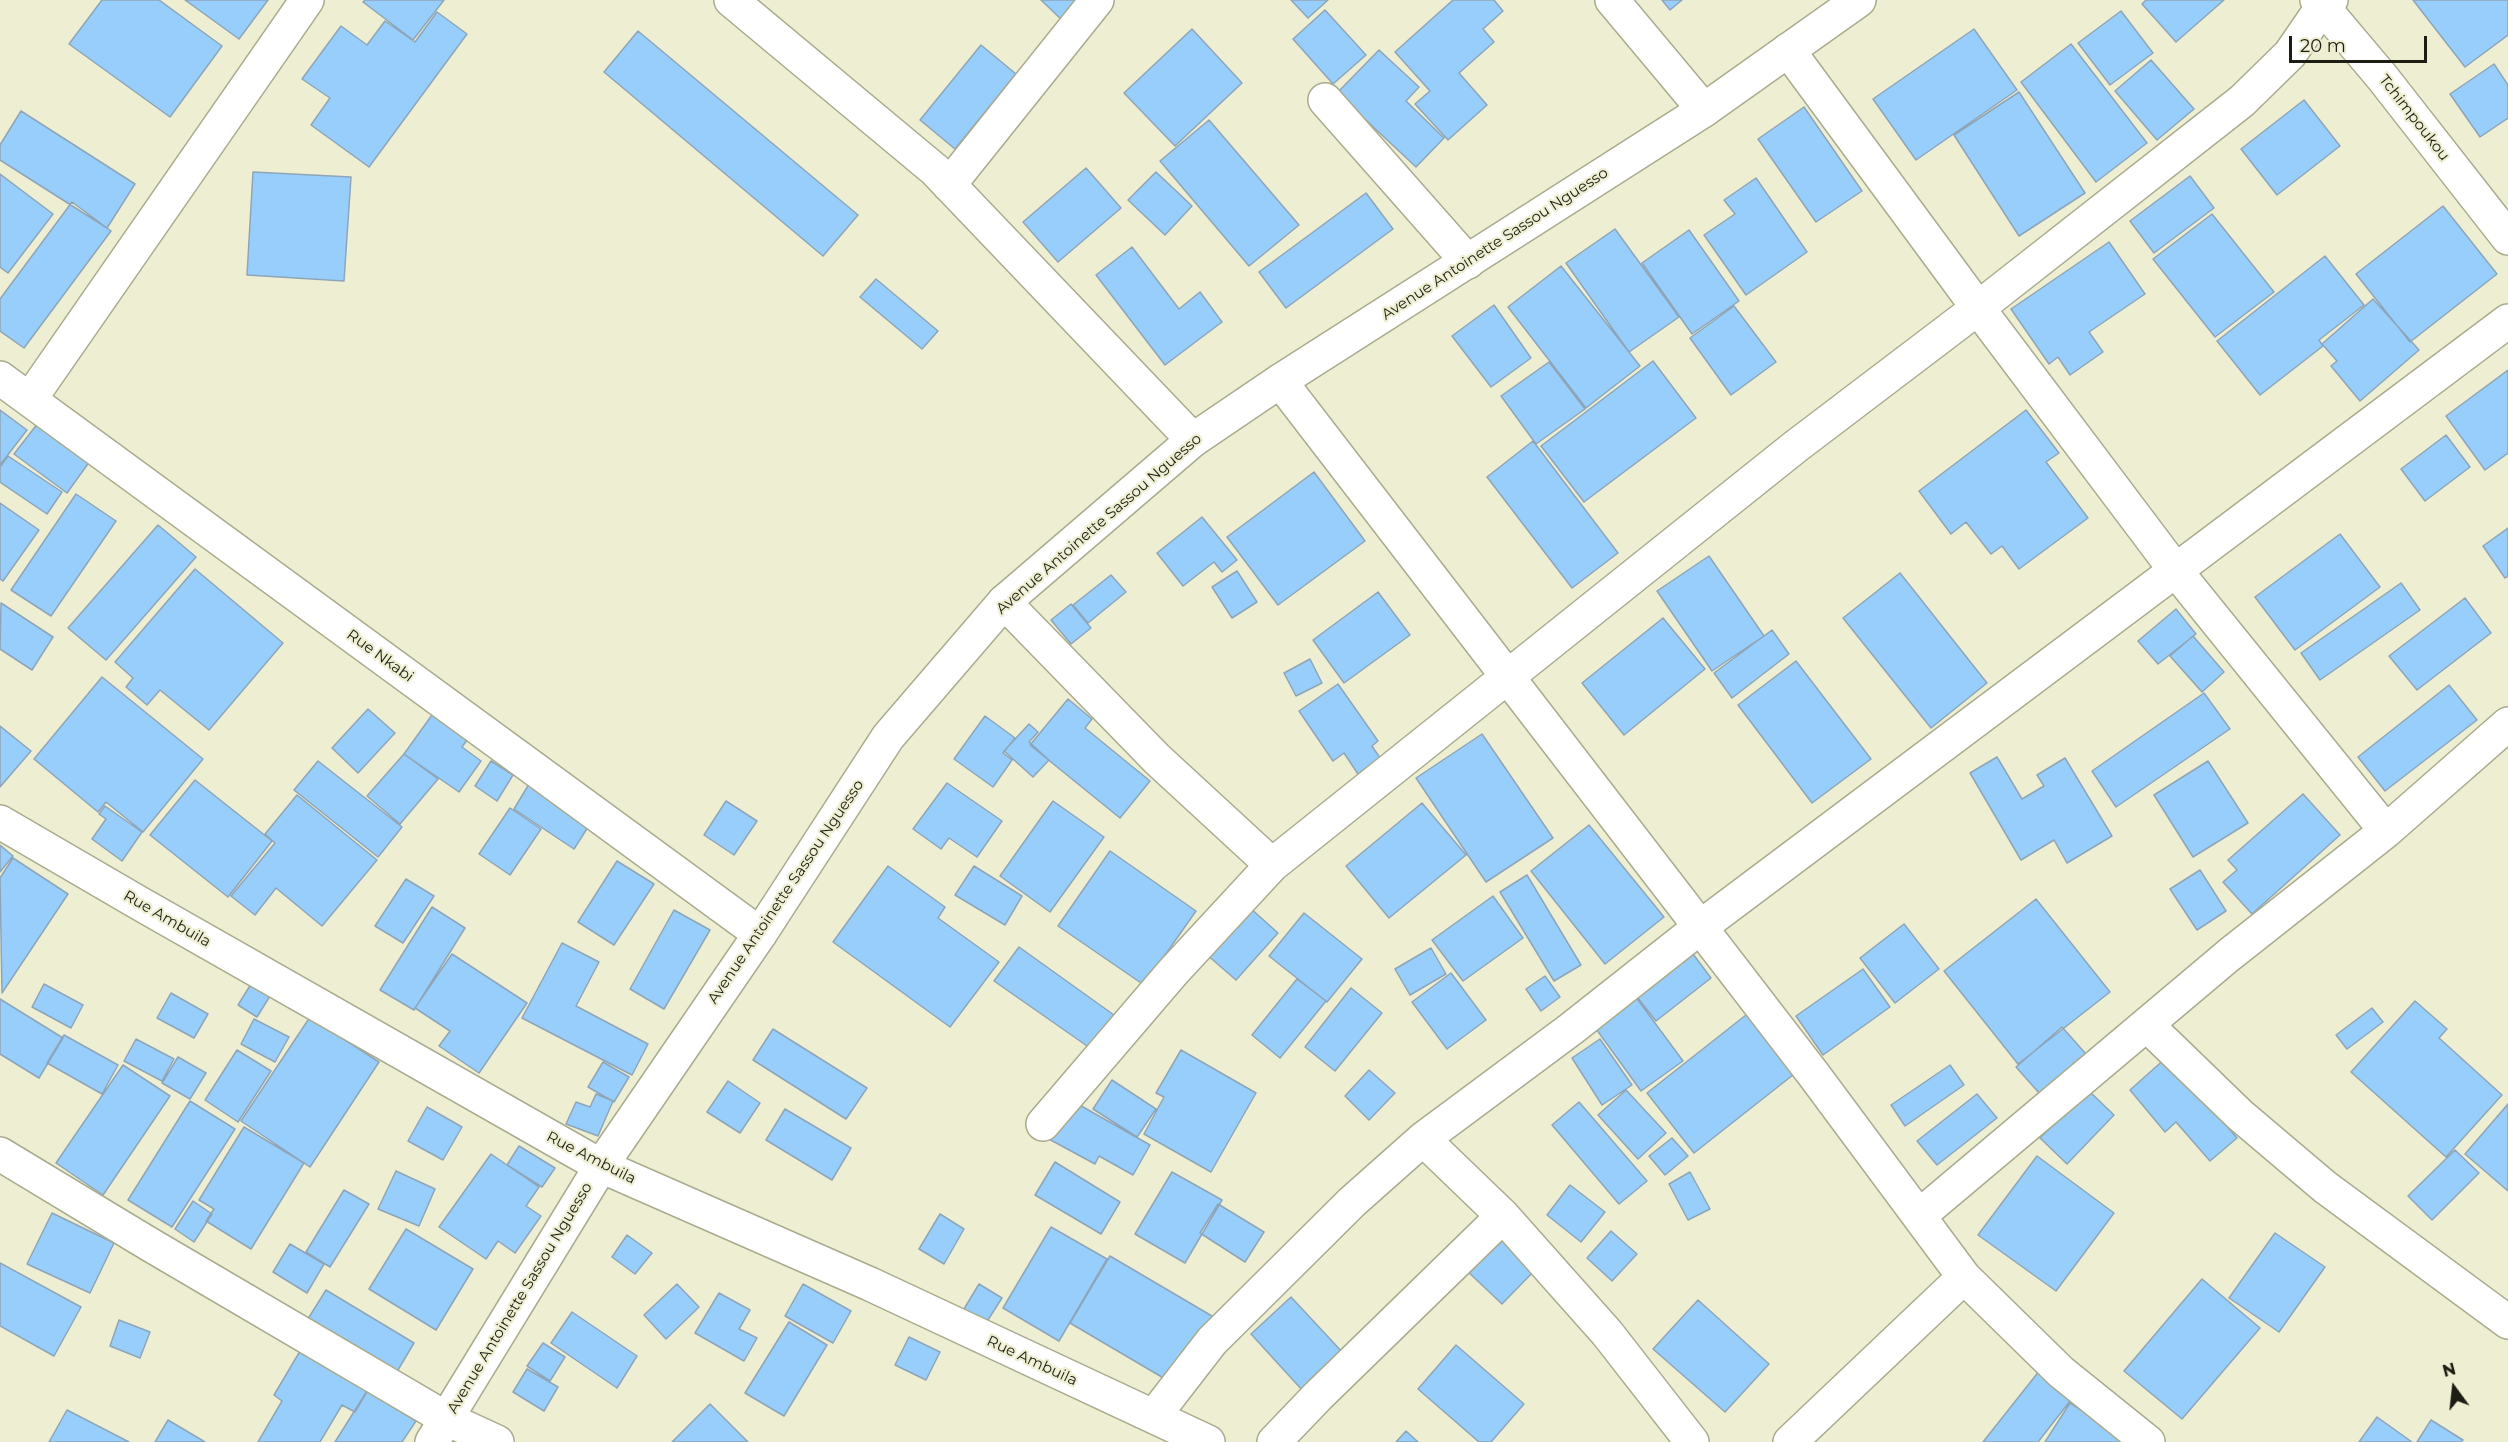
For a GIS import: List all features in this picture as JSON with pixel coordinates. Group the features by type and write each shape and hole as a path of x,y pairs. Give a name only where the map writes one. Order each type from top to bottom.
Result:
{"street":[{"path":"30,399 307,0"},
{"path":"731,0 926,163 1193,440"},
{"path":"949,185 1097,0"},
{"path":"1612,0 1704,110"},
{"name":"Avenue Antoinette Sassou Nguesso","path":"439,1430 601,1166 760,934 888,737 1004,602 1193,440 1280,381 1704,110 1859,0"},
{"path":"1043,1124 1173,972 1272,865 1795,447 1978,308 2242,101 2290,54 2323,2"},
{"name":"Tchimpoukou","path":"2323,2 2508,238"},
{"path":"1788,50 2176,571 2386,831"},
{"path":"1325,100 1468,262"},
{"path":"1154,1416 1212,1341 1352,1202 1423,1139 1571,1029 1699,928 2508,321"},
{"name":"Rue Nkabi","path":"0,378 760,934"},
{"path":"1280,381 1814,1075 1964,1277 2061,1372 2148,1442"},
{"path":"1004,602 1157,759 1272,865"},
{"path":"1919,1216 2148,1026 2229,955 2386,831 2508,724"},
{"name":"Rue Ambuila","path":"0,822 601,1166 870,1284 1208,1442"},
{"path":"2148,1026 2241,1114 2325,1187 2508,1322"},
{"path":"1423,1139 1503,1216 1606,1333 1692,1442"},
{"path":"0,1154 149,1244 439,1430 497,1442"},
{"path":"1274,1442 1318,1396 1503,1216"},
{"path":"1790,1442 1964,1277"}],"building":[{"path":"102,0 159,0 222,46 170,117 69,44"},
{"path":"185,0 268,0 239,39"},
{"path":"365,0 444,0 413,40 363,2"},
{"path":"1041,0 1084,0 1064,22"},
{"path":"1291,0 1328,0 1308,18"},
{"path":"1453,0 1494,0 1503,11 1483,29 1494,42 1459,73 1487,105 1448,140 1415,104 1430,91 1395,52"},
{"path":"1662,0 1682,0 1670,10"},
{"path":"2146,0 2224,0 2176,42 2142,4"},
{"path":"2413,0 2508,0 2508,35 2465,67"},
{"path":"1325,10 1366,55 1333,84 1293,39"},
{"path":"2121,11 2153,53 2110,85 2078,43"},
{"path":"437,12 467,34 369,167 311,125 330,98 302,79 341,26 367,45 385,21 415,42"},
{"path":"1192,29 1242,83 1175,146 1124,93"},
{"path":"1974,29 2017,90 1916,160 1873,99"},
{"path":"638,31 858,215 823,256 604,72"},
{"path":"2071,44 2147,143 2096,182 2021,82"},
{"path":"981,45 1016,74 955,149 920,120"},
{"path":"1379,50 1419,87 1406,101 1444,138 1416,167 1337,93"},
{"path":"2151,60 2194,109 2157,140 2115,91"},
{"path":"2494,64 2508,85 2508,118 2480,137 2450,94"},
{"path":"2019,92 2085,193 2019,236 1954,135"},
{"path":"2304,100 2340,146 2277,195 2241,149"},
{"path":"1804,107 1862,191 1816,222 1758,139"},
{"path":"21,111 135,184 107,228 0,160 0,145"},
{"path":"1209,120 1299,225 1249,266 1160,161"},
{"path":"1086,168 1121,208 1058,262 1023,222"},
{"path":"253,172 351,177 344,281 247,275"},
{"path":"1156,172 1192,206 1165,235 1128,200"},
{"path":"0,174 53,214 8,273 0,267"},
{"path":"2190,176 2214,208 2154,253 2130,221"},
{"path":"1756,178 1807,252 1746,295 1704,235 1735,214 1724,200"},
{"path":"1366,193 1393,229 1286,308 1259,272"},
{"path":"72,202 111,231 24,348 0,331 0,299"},
{"path":"2443,206 2497,274 2410,342 2356,274"},
{"path":"2212,214 2274,292 2215,337 2153,259"},
{"path":"1615,229 1679,317 1629,352 1566,263"},
{"path":"1689,230 1739,301 1692,334 1642,263"},
{"path":"2109,242 2145,294 2089,332 2103,352 2070,375 2058,357 2049,364 2011,309"},
{"path":"1132,247 1179,309 1200,292 1222,322 1165,365 1096,275"},
{"path":"2325,256 2364,305 2319,340 2323,346 2260,395 2217,341"},
{"path":"1561,266 1640,366 1586,408 1508,307"},
{"path":"876,279 938,331 922,349 860,297"},
{"path":"2373,299 2419,350 2360,401 2331,366 2337,361 2322,344"},
{"path":"1494,305 1531,358 1491,387 1452,336"},
{"path":"1734,306 1776,362 1731,395 1690,338"},
{"path":"1653,361 1696,418 1584,502 1541,446"},
{"path":"1549,362 1585,409 1536,444 1501,396"},
{"path":"2508,370 2508,453 2485,470 2446,416"},
{"path":"0,410 27,430 0,465"},
{"path":"2026,410 2059,453 2046,462 2088,518 2019,569 2002,546 1991,554 1966,522 1951,534 1919,491"},
{"path":"38,423 90,461 67,493 14,454"},
{"path":"2446,435 2470,467 2425,501 2401,469"},
{"path":"1533,441 1618,553 1572,588 1487,477"},
{"path":"8,456 62,492 47,514 0,482 0,467"},
{"path":"1314,472 1365,541 1278,605 1227,537"},
{"path":"76,494 116,521 51,616 11,590"},
{"path":"0,503 39,530 3,581 0,579"},
{"path":"1202,517 1237,560 1222,572 1214,562 1183,586 1157,553"},
{"path":"158,525 196,557 106,660 68,628"},
{"path":"2508,528 2508,576 2505,578 2483,546"},
{"path":"2340,534 2380,587 2295,650 2255,597"},
{"path":"1709,556 1764,636 1712,671 1657,591"},
{"path":"195,569 283,643 209,730 160,690 147,705 126,687 133,678 115,662"},
{"path":"1237,571 1257,602 1232,618 1212,587"},
{"path":"1900,573 1987,683 1931,728 1843,618"},
{"path":"1111,575 1126,592 1088,623 1073,605"},
{"path":"2401,583 2420,610 2320,680 2301,653"},
{"path":"1378,592 1410,635 1344,683 1313,640"},
{"path":"2465,598 2491,633 2417,690 2389,656"},
{"path":"1,603 53,637 32,670 0,649"},
{"path":"1071,604 1091,628 1071,644 1051,620"},
{"path":"2176,609 2196,634 2158,664 2138,641"},
{"path":"1663,618 1705,669 1624,735 1582,683"},
{"path":"1772,630 1789,654 1732,698 1714,673"},
{"path":"2193,636 2224,672 2202,692 2170,656"},
{"path":"1310,659 1322,683 1296,696 1284,673"},
{"path":"1796,661 1871,759 1812,803 1738,705"},
{"path":"102,677 203,759 143,832 106,802 98,812 34,759"},
{"path":"1338,684 1378,741 1372,746 1380,758 1358,774 1344,753 1333,761 1299,711"},
{"path":"2449,685 2477,720 2385,791 2358,757"},
{"path":"2204,693 2230,729 2116,807 2092,771"},
{"path":"1068,699 1092,719 1085,728 1150,781 1120,818 1030,745"},
{"path":"368,709 395,733 358,773 332,748"},
{"path":"432,715 467,740 462,747 481,761 459,792 404,754"},
{"path":"985,716 1015,738 1003,753 1012,760 993,787 954,759"},
{"path":"1029,724 1038,732 1029,742 1049,760 1033,777 1004,751"},
{"path":"0,726 31,751 0,787"},
{"path":"1482,734 1553,838 1486,882 1416,778"},
{"path":"404,754 438,779 400,824 367,796"},
{"path":"1997,757 2022,799 2044,786 2037,775 2065,758 2112,836 2067,863 2054,840 2021,860 1970,773"},
{"path":"318,761 402,827 378,857 294,790"},
{"path":"491,761 513,775 497,801 475,786"},
{"path":"2208,761 2248,823 2193,857 2154,795"},
{"path":"195,780 272,841 228,897 150,835"},
{"path":"947,783 1002,821 977,857 949,838 941,849 913,829"},
{"path":"529,784 590,824 574,849 514,809"},
{"path":"2303,794 2340,835 2252,914 2223,882 2237,870 2228,860"},
{"path":"297,795 377,860 322,926 276,888 255,915 231,896 275,843 265,834"},
{"path":"726,801 757,821 734,855 704,835"},
{"path":"1053,801 1104,837 1050,912 1000,876"},
{"path":"1422,803 1466,855 1389,918 1346,866"},
{"path":"105,806 142,832 122,861 92,839 106,819 99,814"},
{"path":"510,808 541,829 510,875 479,854"},
{"path":"1589,825 1664,917 1605,964 1531,871"},
{"path":"0,845 13,856 0,872"},
{"path":"1110,851 1196,911 1144,985 1058,926"},
{"path":"13,858 68,894 2,993 0,878"},
{"path":"617,861 654,884 614,945 578,922"},
{"path":"888,866 945,907 938,918 999,962 950,1027 833,942"},
{"path":"974,866 1022,896 1005,925 955,895"},
{"path":"2200,870 2226,911 2197,930 2170,889"},
{"path":"1527,875 1581,965 1554,981 1500,892"},
{"path":"406,879 434,896 403,943 375,926"},
{"path":"1493,896 1523,938 1463,981 1432,940"},
{"path":"2036,899 2110,992 2018,1064 1944,971"},
{"path":"432,907 465,928 414,1010 380,990"},
{"path":"1249,907 1278,933 1236,980 1206,954"},
{"path":"674,910 710,930 664,1009 630,989"},
{"path":"1304,913 1362,959 1327,1002 1269,956"},
{"path":"1904,924 1939,969 1895,1003 1860,958"},
{"path":"562,943 599,962 576,1006 648,1044 632,1075 522,1018"},
{"path":"1019,947 1114,1015 1090,1048 994,981"},
{"path":"1431,948 1446,974 1410,995 1395,969"},
{"path":"452,954 527,1003 479,1073 439,1046 450,1031 415,1008"},
{"path":"1693,954 1711,978 1656,1021 1637,997"},
{"path":"1863,969 1890,1007 1823,1055 1796,1016"},
{"path":"1451,973 1486,1020 1447,1049 1412,1002"},
{"path":"1545,976 1560,997 1541,1011 1526,989"},
{"path":"1297,979 1326,1001 1280,1058 1252,1035"},
{"path":"44,984 83,1005 71,1028 32,1007"},
{"path":"251,984 270,996 257,1017 238,1005"},
{"path":"1351,988 1382,1013 1335,1071 1305,1047"},
{"path":"171,993 208,1014 194,1038 157,1018"},
{"path":"1635,996 1683,1061 1641,1091 1594,1026"},
{"path":"0,999 63,1038 39,1078 0,1054"},
{"path":"2415,1001 2447,1029 2439,1038 2502,1095 2446,1157 2351,1072"},
{"path":"2372,1008 2383,1022 2347,1049 2336,1035"},
{"path":"1751,1011 1798,1071 1694,1153 1647,1093"},
{"path":"310,1017 379,1062 310,1167 241,1121"},
{"path":"254,1019 289,1037 275,1062 241,1044"},
{"path":"2062,1027 2086,1054 2040,1094 2016,1067"},
{"path":"773,1029 867,1088 846,1119 753,1060"},
{"path":"64,1035 118,1065 102,1094 47,1063"},
{"path":"136,1039 174,1059 162,1081 124,1061"},
{"path":"1600,1039 1632,1085 1602,1105 1572,1058"},
{"path":"237,1050 271,1071 238,1122 205,1100"},
{"path":"1181,1050 1256,1093 1211,1172 1144,1134 1164,1097 1156,1093"},
{"path":"178,1057 206,1073 190,1099 162,1083"},
{"path":"2167,1057 2237,1138 2210,1161 2176,1122 2165,1132 2130,1090"},
{"path":"603,1062 629,1077 614,1102 588,1087"},
{"path":"123,1065 170,1096 103,1195 56,1163"},
{"path":"1950,1065 1964,1085 1905,1126 1891,1105"},
{"path":"1369,1070 1395,1093 1369,1120 1345,1096"},
{"path":"1112,1080 1156,1109 1137,1137 1093,1109"},
{"path":"728,1081 760,1103 740,1133 707,1112"},
{"path":"1626,1090 1666,1133 1638,1159 1598,1115"},
{"path":"2088,1090 2114,1115 2067,1164 2040,1138"},
{"path":"596,1094 613,1101 598,1136 566,1124 576,1102 590,1107"},
{"path":"1977,1094 1997,1118 1937,1165 1917,1141"},
{"path":"1069,1099 1150,1145 1133,1175 1099,1156 1095,1164 1047,1138"},
{"path":"190,1101 235,1129 172,1227 128,1200"},
{"path":"1579,1102 1647,1181 1619,1204 1552,1125"},
{"path":"2508,1104 2508,1191 2465,1154"},
{"path":"427,1107 462,1127 443,1160 408,1141"},
{"path":"785,1109 851,1148 832,1180 766,1140"},
{"path":"244,1127 304,1163 251,1249 206,1221 214,1209 199,1200"},
{"path":"1672,1138 1688,1156 1665,1175 1649,1156"},
{"path":"519,1146 555,1168 542,1187 507,1165"},
{"path":"2455,1150 2479,1173 2432,1220 2408,1196"},
{"path":"491,1154 539,1187 526,1206 541,1216 515,1253 498,1241 486,1259 439,1227"},
{"path":"2037,1156 2114,1213 2056,1291 1978,1235"},
{"path":"1055,1162 1120,1202 1101,1234 1035,1195"},
{"path":"396,1171 435,1189 419,1226 378,1209"},
{"path":"1172,1172 1222,1200 1185,1263 1135,1234"},
{"path":"1690,1172 1710,1209 1688,1220 1669,1184"},
{"path":"1570,1185 1605,1212 1581,1242 1547,1215"},
{"path":"344,1190 369,1204 330,1267 306,1252"},
{"path":"193,1201 212,1214 194,1242 175,1229"},
{"path":"1218,1204 1264,1232 1245,1262 1200,1233"},
{"path":"52,1213 114,1243 90,1293 27,1264"},
{"path":"940,1214 964,1229 944,1264 919,1249"},
{"path":"1051,1227 1107,1259 1059,1341 1003,1308"},
{"path":"406,1229 473,1269 436,1330 369,1289"},
{"path":"1611,1231 1637,1254 1612,1281 1587,1258"},
{"path":"1497,1233 1535,1270 1502,1304 1464,1268"},
{"path":"2275,1233 2325,1267 2279,1332 2229,1298"},
{"path":"627,1235 652,1253 635,1274 612,1257"},
{"path":"290,1244 324,1264 307,1293 273,1272"},
{"path":"1110,1256 1217,1319 1177,1386 1070,1323"},
{"path":"0,1263 81,1307 54,1356 0,1326"},
{"path":"2202,1279 2260,1328 2182,1419 2124,1371"},
{"path":"677,1284 699,1307 666,1339 644,1315"},
{"path":"803,1284 851,1311 833,1343 785,1316"},
{"path":"979,1284 1002,1298 986,1323 964,1309"},
{"path":"326,1290 414,1343 395,1375 306,1322"},
{"path":"719,1293 750,1310 739,1329 757,1338 744,1361 695,1333"},
{"path":"1291,1297 1344,1354 1303,1391 1251,1334"},
{"path":"1698,1300 1769,1364 1725,1412 1653,1349"},
{"path":"572,1312 637,1356 617,1388 551,1343"},
{"path":"119,1320 150,1332 140,1358 110,1346"},
{"path":"789,1322 827,1345 784,1416 745,1393"},
{"path":"909,1337 940,1352 926,1380 895,1365"},
{"path":"306,1341 374,1380 355,1412 342,1405 320,1442 258,1442 282,1401 274,1395"},
{"path":"543,1343 565,1357 550,1381 527,1366"},
{"path":"1456,1345 1524,1404 1491,1442 1479,1442 1418,1389"},
{"path":"527,1369 558,1387 544,1411 513,1392"},
{"path":"2040,1370 2074,1396 2038,1442 1983,1442"},
{"path":"367,1391 416,1421 402,1442 335,1442"},
{"path":"2070,1403 2131,1442 2045,1442"},
{"path":"710,1404 748,1442 672,1442"},
{"path":"67,1410 129,1442 49,1442"},
{"path":"2377,1417 2412,1442 2359,1442"},
{"path":"168,1420 205,1442 155,1442"},
{"path":"2431,1420 2463,1440 2461,1442 2417,1442"},
{"path":"1406,1431 1418,1442 1396,1442"}]}
